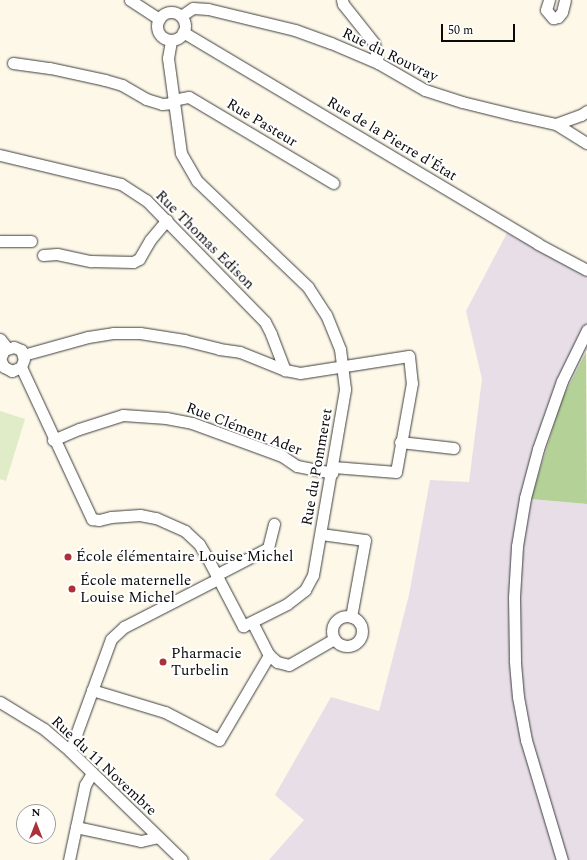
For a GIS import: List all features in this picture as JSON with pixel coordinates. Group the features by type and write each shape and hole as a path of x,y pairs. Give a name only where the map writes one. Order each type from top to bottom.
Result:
{"street":[{"path":"130,0 159,19"},
{"path":"342,0 343,4 374,43 378,63"},
{"path":"549,0 546,10 553,18 558,17 562,12 565,0"},
{"name":"Rue du Rouvray","path":"181,16 193,8 215,11 295,30 331,43 378,63 424,90 462,102 556,124 587,142"},
{"path":"171,12 181,16 185,26 181,36 171,40 161,36 157,26 159,19 171,12"},
{"name":"Rue de la Pierre d'État","path":"183,32 538,244 587,270"},
{"name":"Rue du Pommeret","path":"171,40 168,58 181,152 197,181 308,287 326,315 340,349 343,366 345,389 333,470 313,575 305,590 287,604 252,622"},
{"name":"Rue Pasteur","path":"13,63 50,68 105,80 122,85 146,99 162,104 189,97 333,183"},
{"path":"556,124 581,115 587,111"},
{"name":"Rue Thomas Edison","path":"0,155 121,184 146,200 265,322 272,334 284,370"},
{"path":"43,255 57,254 91,261 133,262 139,259 150,240 167,220"},
{"path":"0,241 31,241"},
{"path":"562,860 526,740 520,712 515,660 514,598 517,546 525,498 538,448 560,386 587,330"},
{"path":"23,355 88,337 113,333 140,333 240,352 284,370 300,373 409,356 412,383 400,442 454,448"},
{"path":"0,339 7,348"},
{"path":"7,348 18,348 23,355 24,363 21,367 12,371 4,367 0,359 4,350 7,348"},
{"path":"21,367 53,440 92,519 99,520 111,516 140,515 156,518 185,531 199,544 244,626 252,622 269,655 277,662 289,665 334,639"},
{"name":"Rue Clément Ader","path":"53,440 123,415 166,418 192,423 282,456 297,466 333,470 396,472 400,442"},
{"path":"70,751 111,639 124,626 217,577 268,548 274,524"},
{"path":"321,534 365,540 351,616"},
{"path":"346,616 351,616 355,618 361,626 361,636 359,640 351,645 346,646 338,643 334,639 332,629 336,620 346,616"},
{"path":"92,690 165,712 219,740 269,655"},
{"name":"Rue du 11 Novembre","path":"0,702 44,729 70,751 182,860"},
{"path":"69,860 85,786 92,773"},
{"path":"76,827 141,841 158,837"}],"shaded area":[{"path":"507,233 587,276 587,349 562,399 531,499 587,504 587,860 269,860 304,820 275,795 331,697 379,711 409,595 430,480 469,482 482,379 466,311"}],"green space":[{"path":"586,352 587,504 531,499 562,399"},
{"path":"0,411 25,419 6,481 0,479"}],"place":[{"name":"École élémentaire Louise Michel","path":"68,557"},
{"name":"École maternelle Louise Michel","path":"72,589"},
{"name":"Pharmacie Turbelin","path":"163,662"}]}
